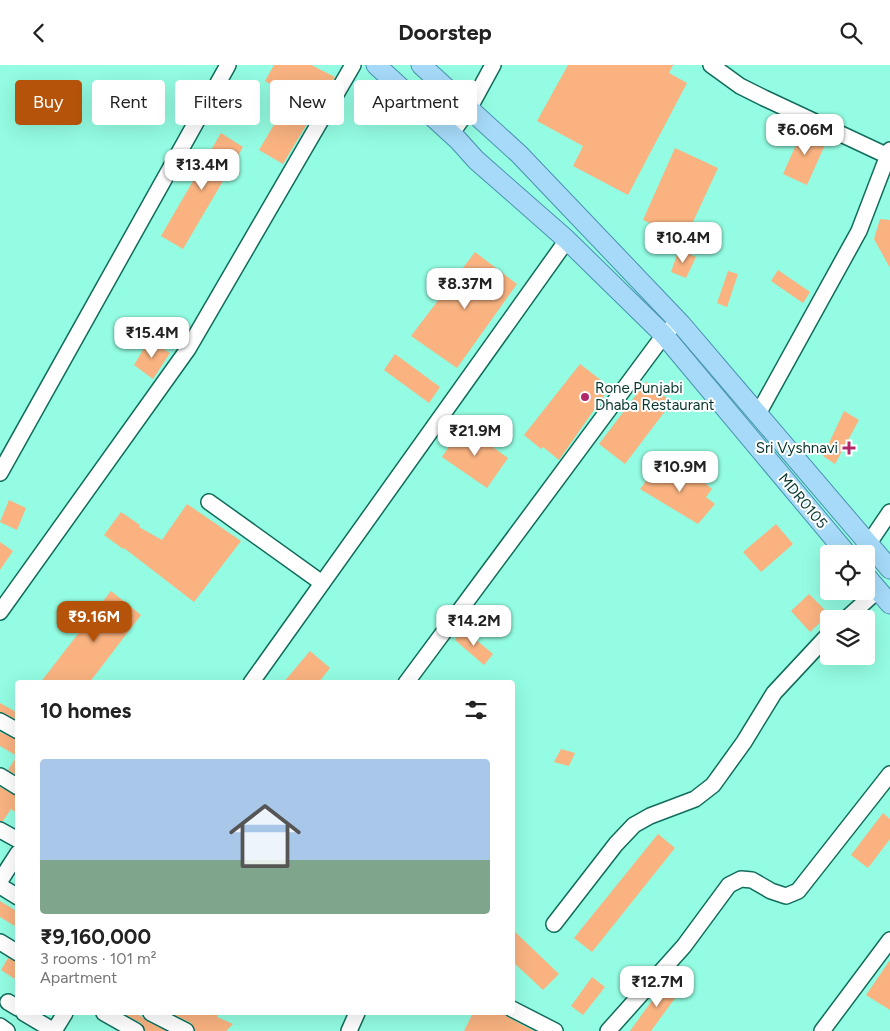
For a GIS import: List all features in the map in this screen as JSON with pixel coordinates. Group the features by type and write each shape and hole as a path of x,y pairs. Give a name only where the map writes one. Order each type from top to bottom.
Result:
{"main road":[{"name":"MDR0105","path":"376,65 451,134 476,160 567,241 664,335 839,545"},
{"name":"MDR0105","path":"421,65 437,80"},
{"name":"MDR0105","path":"477,116 518,154 678,321 890,569"}],"street":[{"path":"0,473 228,65"},
{"path":"0,612 188,349 353,65"},
{"path":"477,94 493,65"},
{"path":"711,65 740,86 764,99 889,153 859,231 758,414"},
{"path":"451,134 457,125"},
{"path":"253,680 567,241"},
{"path":"408,680 664,335 678,321"},
{"path":"209,502 322,583"},
{"path":"868,543 890,512"},
{"path":"856,610 878,590"},
{"path":"554,924 616,844 634,825 650,816 695,799 713,785 744,742 774,693 820,644"},
{"path":"0,721 15,729"},
{"path":"608,1031 684,946 729,885 741,879 752,880 771,891 786,896 798,891 890,773"},
{"path":"0,776 15,785"},
{"path":"0,830 15,838"},
{"path":"0,881 15,858"},
{"path":"0,886 15,895"},
{"path":"822,1031 890,940"},
{"path":"0,941 15,951"},
{"path":"515,1011 555,1031"},
{"path":"27,1015 54,1031 64,1015"},
{"path":"108,1015 136,1031"},
{"path":"156,1015 186,1031"},
{"path":"349,1031 356,1015"},
{"path":"0,1026 7,1031"}],"building":[{"path":"274,65 311,65 335,77 333,80 270,80 270,84 265,81"},
{"path":"568,65 673,65 669,73 687,83 628,195 573,166 583,146 537,121"},
{"path":"274,125 306,125 283,164 259,150"},
{"path":"804,127 828,138 807,185 783,174"},
{"path":"221,133 243,147 183,249 161,236"},
{"path":"675,148 718,168 685,239 643,220"},
{"path":"880,219 890,220 890,268 874,239"},
{"path":"679,249 696,257 686,278 671,272"},
{"path":"475,252 517,284 457,368 411,336"},
{"path":"778,270 810,292 803,303 771,281"},
{"path":"728,271 738,274 727,307 717,303"},
{"path":"149,340 170,353 153,379 134,365"},
{"path":"395,354 440,387 429,403 384,370"},
{"path":"580,364 610,387 559,460 543,447 541,449 524,435"},
{"path":"646,382 672,402 625,464 599,444"},
{"path":"844,411 859,420 835,464 823,456"},
{"path":"463,426 508,458 487,488 442,457"},
{"path":"658,465 685,481 692,471 712,489 706,497 715,504 698,524 640,489"},
{"path":"9,500 26,508 17,530 0,522"},
{"path":"187,504 241,541 194,602 124,548 104,535 121,512 140,525 139,527 162,540"},
{"path":"776,524 793,544 761,572 743,552"},
{"path":"0,542 13,551 0,570"},
{"path":"111,591 141,615 91,680 42,680"},
{"path":"809,594 825,610 820,610 820,623 810,632 791,611"},
{"path":"463,629 493,654 484,665 455,640"},
{"path":"310,651 330,668 320,680 286,680"},
{"path":"0,703 15,711 15,719 0,712"},
{"path":"0,732 15,739 15,755 0,746"},
{"path":"561,749 575,753 569,766 554,762"},
{"path":"15,759 15,774 8,770"},
{"path":"0,787 15,794 15,812 11,809 3,821 0,821"},
{"path":"883,813 890,819 890,839 868,868 851,855"},
{"path":"658,834 675,848 592,952 574,938"},
{"path":"0,901 15,910 15,926 0,917"},
{"path":"515,932 559,974 543,990 515,964"},
{"path":"8,958 15,961 15,979 1,970"},
{"path":"890,960 890,1010 866,995"},
{"path":"592,977 605,987 583,1015 571,1006"},
{"path":"667,980 681,990 651,1031 630,1031"},
{"path":"126,1015 140,1015 166,1031 145,1031 141,1023"},
{"path":"175,1015 218,1015 217,1017 233,1024 226,1031 195,1031 191,1023"},
{"path":"472,1015 506,1015 534,1031 464,1031"}],"place":[{"name":"Rone Punjabi Dhaba Restaurant","path":"585,397"},
{"name":"Sri Vyshnavi","path":"849,448"}]}
